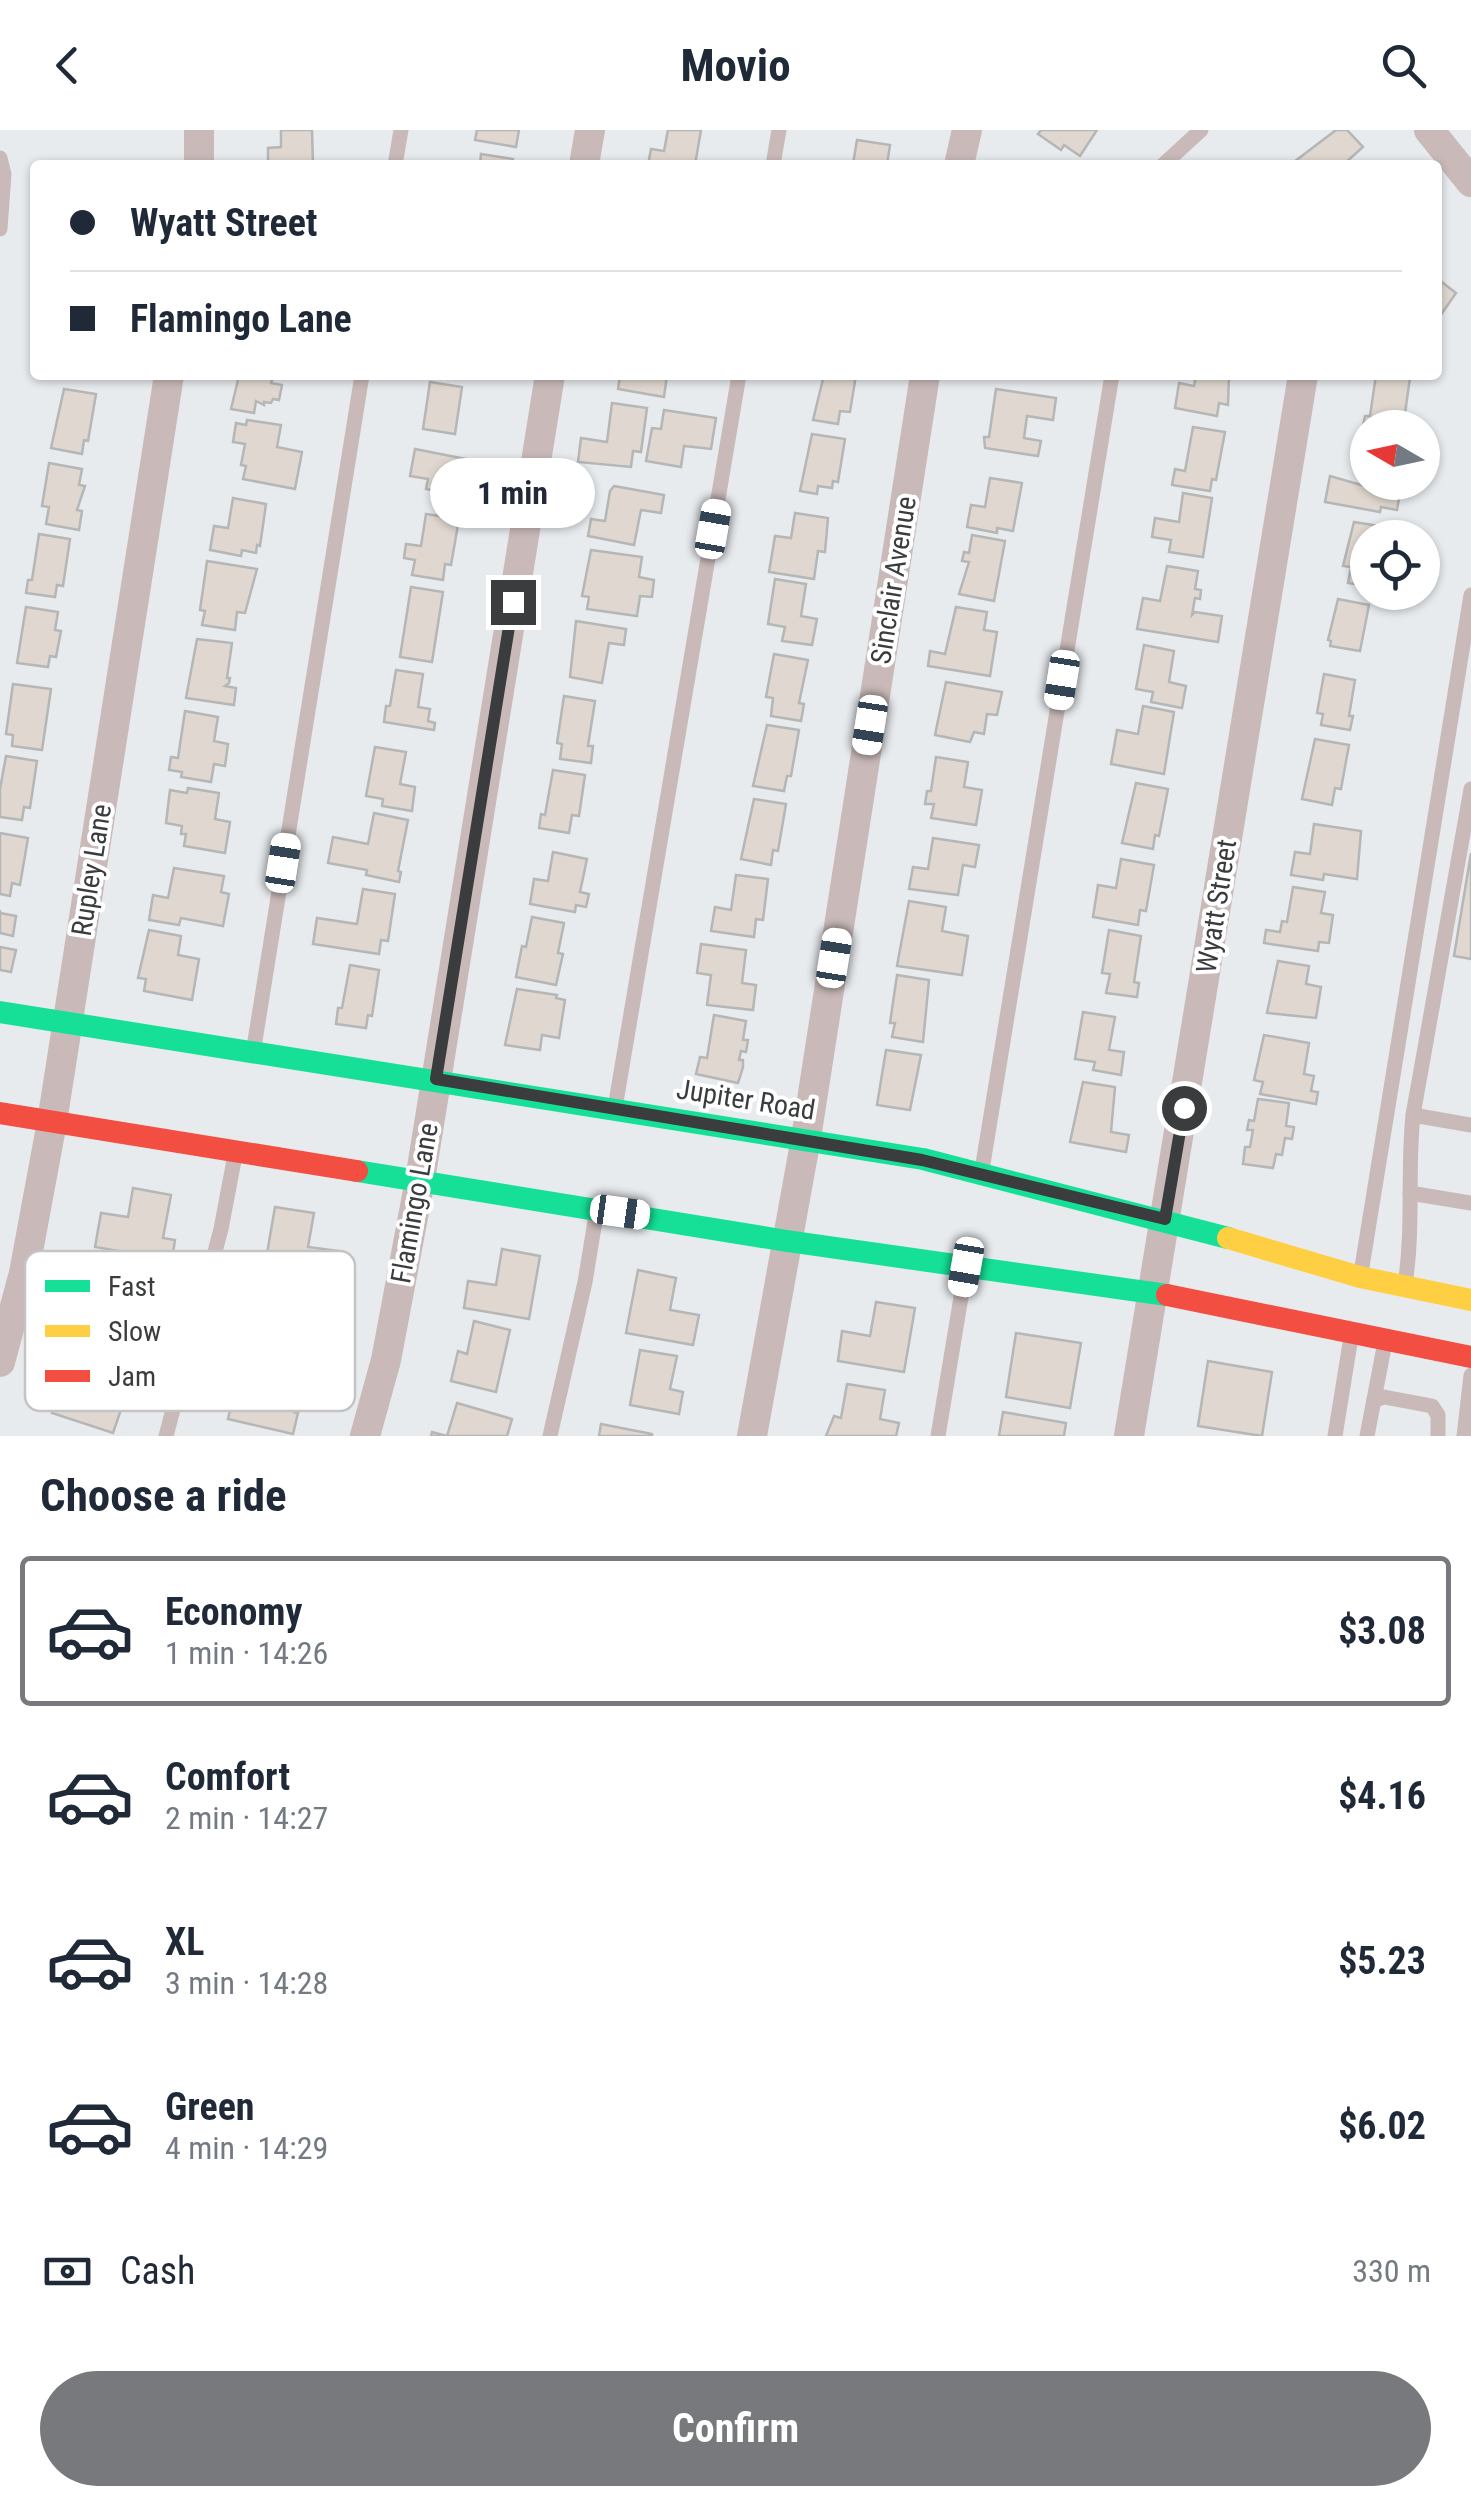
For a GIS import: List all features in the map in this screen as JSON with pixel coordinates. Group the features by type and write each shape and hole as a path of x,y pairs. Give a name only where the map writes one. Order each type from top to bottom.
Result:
{"main road":[{"name":"Jupiter Road","path":"0,1012 806,1138 922,1160 1165,1219 1360,1277 1471,1300"},
{"path":"0,1113 786,1242 1152,1292 1471,1358"}],"street":[{"path":"198,130 199,160"},
{"path":"585,160 590,130"},
{"path":"960,160 967,130"},
{"path":"1429,130 1458,164"},
{"name":"Rupley Lane","path":"28,1251 52,1122 168,380"},
{"name":"Flamingo Lane","path":"366,1436 386,1360 420,1180 549,380"},
{"name":"Sinclair Avenue","path":"752,1436 806,1138 924,380"},
{"name":"Wyatt Street","path":"1129,1436 1302,380"},
{"name":"Rupley Lane","path":"0,1362 25,1268"}],"lane":[{"path":"396,160 401,130"},
{"path":"775,160 779,130"},
{"path":"1168,160 1201,130"},
{"path":"0,158 4,174 0,230"},
{"path":"253,1050 361,380"},
{"path":"615,1108 738,380"},
{"path":"981,1174 1111,380"},
{"path":"1360,1277 1471,596"},
{"path":"1405,1288 1410,1256 1408,1156 1413,1115 1471,789"},
{"path":"1413,1115 1471,1125"},
{"path":"215,1251 236,1151"},
{"path":"1410,1193 1471,1203"},
{"path":"550,1436 585,1282 597,1209"},
{"path":"938,1436 966,1267"},
{"path":"1335,1436 1351,1334"},
{"path":"1366,1436 1385,1342"},
{"path":"1374,1400 1384,1397 1432,1406 1438,1415 1439,1432 1464,1431 1471,1374"},
{"path":"166,1436 173,1411"}],"building":[{"path":"281,130 312,130 313,160 268,160 268,148 281,147"},
{"path":"477,130 519,130 516,147 475,140"},
{"path":"668,130 701,130 696,160 649,160 651,149 664,151"},
{"path":"1041,130 1097,130 1080,156 1064,145 1061,150 1038,134"},
{"path":"1336,130 1347,130 1363,147 1349,160 1297,160"},
{"path":"857,140 890,145 888,160 854,160"},
{"path":"481,154 513,159 513,160 480,160"},
{"path":"1442,282 1456,293 1442,313"},
{"path":"238,380 272,380 271,383 282,385 279,400 264,405 256,401 254,413 231,409"},
{"path":"619,380 666,380 664,397 618,389"},
{"path":"823,380 855,380 850,412 840,411 838,424 813,420"},
{"path":"1195,380 1229,380 1228,405 1219,403 1217,416 1175,408 1179,383 1194,386"},
{"path":"1375,380 1410,380 1405,410 1371,410"},
{"path":"430,382 462,387 455,434 423,429"},
{"path":"64,389 96,394 82,454 51,448"},
{"path":"996,389 1056,398 1053,420 1027,416 1024,438 1041,441 1038,456 985,448"},
{"path":"612,403 647,408 641,452 633,451 631,467 578,462 581,438 607,442"},
{"path":"664,410 716,418 711,449 684,446 681,467 646,461 652,428 661,429"},
{"path":"247,420 281,425 277,447 302,452 295,489 243,479 245,444 233,442 236,423 246,425"},
{"path":"1193,427 1225,432 1216,480 1212,479 1210,491 1172,485 1175,469 1185,471"},
{"path":"812,434 845,439 838,482 833,481 832,488 818,486 817,494 800,491"},
{"path":"415,449 466,459 458,495 426,489 428,479 410,476"},
{"path":"49,463 82,469 79,485 85,486 77,510 82,511 79,530 46,524 49,507 42,506"},
{"path":"1330,476 1350,482 1350,500 1399,500 1397,510 1381,507 1380,512 1325,502"},
{"path":"990,478 1022,483 1013,531 997,528 997,533 967,527 971,505 985,507"},
{"path":"614,486 664,495 661,513 641,510 634,545 588,536 591,519 605,521"},
{"path":"1183,493 1212,498 1203,557 1169,552 1171,540 1152,537 1155,518 1179,522"},
{"path":"233,498 266,504 256,553 242,550 241,556 210,550 214,526 228,528"},
{"path":"795,513 828,518 825,552 818,551 814,579 769,572 775,536 791,538"},
{"path":"426,514 459,519 451,565 445,564 443,580 412,575 415,560 404,558 406,544 421,546"},
{"path":"39,534 70,539 63,586 57,585 55,597 26,593 28,580 32,580"},
{"path":"972,535 1005,541 994,601 959,594 969,562 962,561 964,552 969,553"},
{"path":"1350,538 1350,567 1343,566"},
{"path":"591,550 642,557 639,577 654,580 652,597 640,596 637,616 587,609 589,597 582,596"},
{"path":"207,561 257,569 245,613 237,612 235,630 202,625 205,611 200,610"},
{"path":"1167,566 1198,571 1195,589 1201,590 1200,599 1195,598 1192,615 1195,612 1222,616 1218,642 1137,629 1143,598 1160,601"},
{"path":"775,579 806,584 801,616 817,619 812,645 782,641 785,627 768,624"},
{"path":"411,587 443,592 432,662 400,657"},
{"path":"1338,599 1350,601 1350,610 1368,610 1360,651 1330,646"},
{"path":"26,607 58,612 55,630 61,631 56,657 50,656 48,667 17,663"},
{"path":"956,607 987,612 984,630 997,632 990,676 928,666 930,651 945,654"},
{"path":"576,621 626,629 624,645 609,643 602,683 570,677"},
{"path":"197,639 232,643 230,678 225,686 236,688 234,705 186,698"},
{"path":"1144,645 1174,651 1169,682 1186,686 1182,708 1151,702 1153,692 1136,689"},
{"path":"774,654 808,660 799,703 804,704 801,721 771,716 773,698 766,697"},
{"path":"396,670 423,674 418,707 430,709 428,721 435,723 434,730 384,722"},
{"path":"1324,674 1355,680 1350,730 1321,725 1323,714 1317,713"},
{"path":"946,682 1002,692 997,715 987,714 984,734 974,732 970,742 935,735"},
{"path":"13,684 51,689 42,750 12,746 13,735 6,734"},
{"path":"564,696 595,701 588,746 593,746 591,763 560,759 562,744 557,743"},
{"path":"1143,706 1174,712 1164,774 1111,764 1117,730 1138,734"},
{"path":"185,711 218,717 214,741 228,744 225,766 214,764 211,782 181,777 182,772 169,770 171,757 178,758"},
{"path":"767,725 799,730 791,776 787,776 784,791 753,786"},
{"path":"1315,739 1349,745 1341,789 1335,788 1332,805 1302,799"},
{"path":"375,747 406,752 400,784 415,787 412,811 382,806 383,799 366,796"},
{"path":"6,756 37,761 30,808 24,807 22,820 0,817"},
{"path":"936,757 968,762 964,787 982,790 976,825 931,818 934,804 925,804"},
{"path":"553,770 585,775 579,816 572,815 569,833 539,828"},
{"path":"1136,783 1168,789 1153,849 1122,843"},
{"path":"188,788 219,793 215,819 230,822 225,853 184,846 186,834 181,834 182,826 166,823 170,790 187,793"},
{"path":"754,799 786,804 778,851 773,850 771,865 741,859"},
{"path":"374,813 408,820 399,882 366,875 367,870 328,863 333,837 368,844"},
{"path":"1314,824 1361,831 1357,879 1324,874 1323,880 1291,875 1295,852 1310,854"},
{"path":"0,833 28,838 20,885 12,883 10,896 0,894"},
{"path":"933,838 979,845 975,867 963,865 958,895 909,889 913,867 928,869"},
{"path":"553,852 587,859 580,892 589,894 586,907 576,905 575,912 530,904 534,879 548,881"},
{"path":"1471,853 1471,959 1454,956"},
{"path":"1121,859 1154,865 1146,911 1140,910 1138,925 1093,917 1098,885 1116,888"},
{"path":"174,868 224,876 221,892 229,894 223,926 181,918 179,925 149,920 153,895 168,898"},
{"path":"736,875 768,879 763,920 756,919 754,937 711,931 715,907 731,910"},
{"path":"1293,887 1325,892 1321,913 1333,915 1329,943 1319,942 1318,951 1264,943 1266,930 1280,932 1282,921 1287,922"},
{"path":"363,889 395,894 388,941 381,940 379,954 313,944 317,918 357,924"},
{"path":"909,901 946,907 942,931 968,936 962,975 897,966"},
{"path":"0,913 16,916 13,936 0,933"},
{"path":"532,917 564,923 556,985 516,977"},
{"path":"149,930 181,936 178,955 199,959 192,1000 144,991 146,979 138,978"},
{"path":"1109,930 1141,936 1134,982 1139,983 1137,997 1106,993 1110,974 1102,973"},
{"path":"701,944 746,950 742,983 756,985 753,1010 707,1005 711,975 697,973"},
{"path":"0,947 16,950 11,972 0,970"},
{"path":"1278,961 1309,966 1306,984 1321,987 1316,1018 1267,1013"},
{"path":"350,965 379,970 372,1016 368,1015 366,1028 336,1024"},
{"path":"897,975 929,980 923,1042 892,1037 895,1023 890,1023"},
{"path":"517,989 557,995 556,998 565,1000 559,1038 542,1035 540,1050 505,1045"},
{"path":"1083,1012 1115,1017 1109,1050 1124,1052 1121,1075 1093,1070 1095,1062 1075,1059"},
{"path":"714,1015 746,1021 743,1040 748,1040 746,1052 741,1051 739,1060 743,1060 743,1067 738,1083 696,1074 700,1057 707,1058"},
{"path":"1264,1035 1309,1043 1304,1074 1314,1076 1311,1091 1318,1092 1316,1104 1260,1094 1263,1082 1254,1080"},
{"path":"886,1050 921,1055 910,1110 877,1105"},
{"path":"1083,1082 1115,1087 1111,1132 1129,1135 1126,1152 1070,1142"},
{"path":"1258,1099 1289,1103 1286,1126 1294,1127 1292,1139 1285,1138 1282,1155 1276,1154 1273,1168 1243,1164 1253,1130 1247,1130 1249,1120 1254,1121"},
{"path":"133,1188 171,1195 163,1238 175,1240 173,1251 95,1247 101,1213 128,1217"},
{"path":"275,1207 314,1213 308,1247 339,1251 267,1251"},
{"path":"502,1249 540,1256 529,1319 464,1308 468,1281 496,1285"},
{"path":"638,1270 676,1278 670,1310 699,1315 693,1345 626,1333"},
{"path":"876,1302 915,1308 904,1372 838,1361 842,1331 870,1336"},
{"path":"474,1321 510,1330 496,1392 451,1381 458,1351 467,1354"},
{"path":"1016,1333 1081,1343 1070,1408 1006,1397"},
{"path":"640,1350 677,1356 670,1389 683,1392 679,1414 630,1405"},
{"path":"1208,1361 1272,1372 1262,1436 1198,1426"},
{"path":"847,1384 885,1390 880,1419 899,1423 896,1436 826,1436 834,1416 841,1418"},
{"path":"457,1403 512,1419 507,1436 447,1436"},
{"path":"53,1411 121,1411 113,1433"},
{"path":"230,1411 298,1413 293,1434 228,1419"},
{"path":"1003,1412 1066,1423 1064,1436 999,1436"},
{"path":"601,1424 652,1434 652,1436 599,1436"}],"traffic: fast":[{"path":"0,1012 923,1159 1228,1238"},
{"path":"357,1171 787,1241 1167,1295"}],"traffic: slow":[{"path":"1228,1238 1360,1277 1471,1300"}],"traffic: jam":[{"path":"0,1113 357,1171"},
{"path":"1167,1295 1471,1357"}],"route":[{"path":"513,602 436,1079 922,1160 1165,1219 1184,1108"}]}
